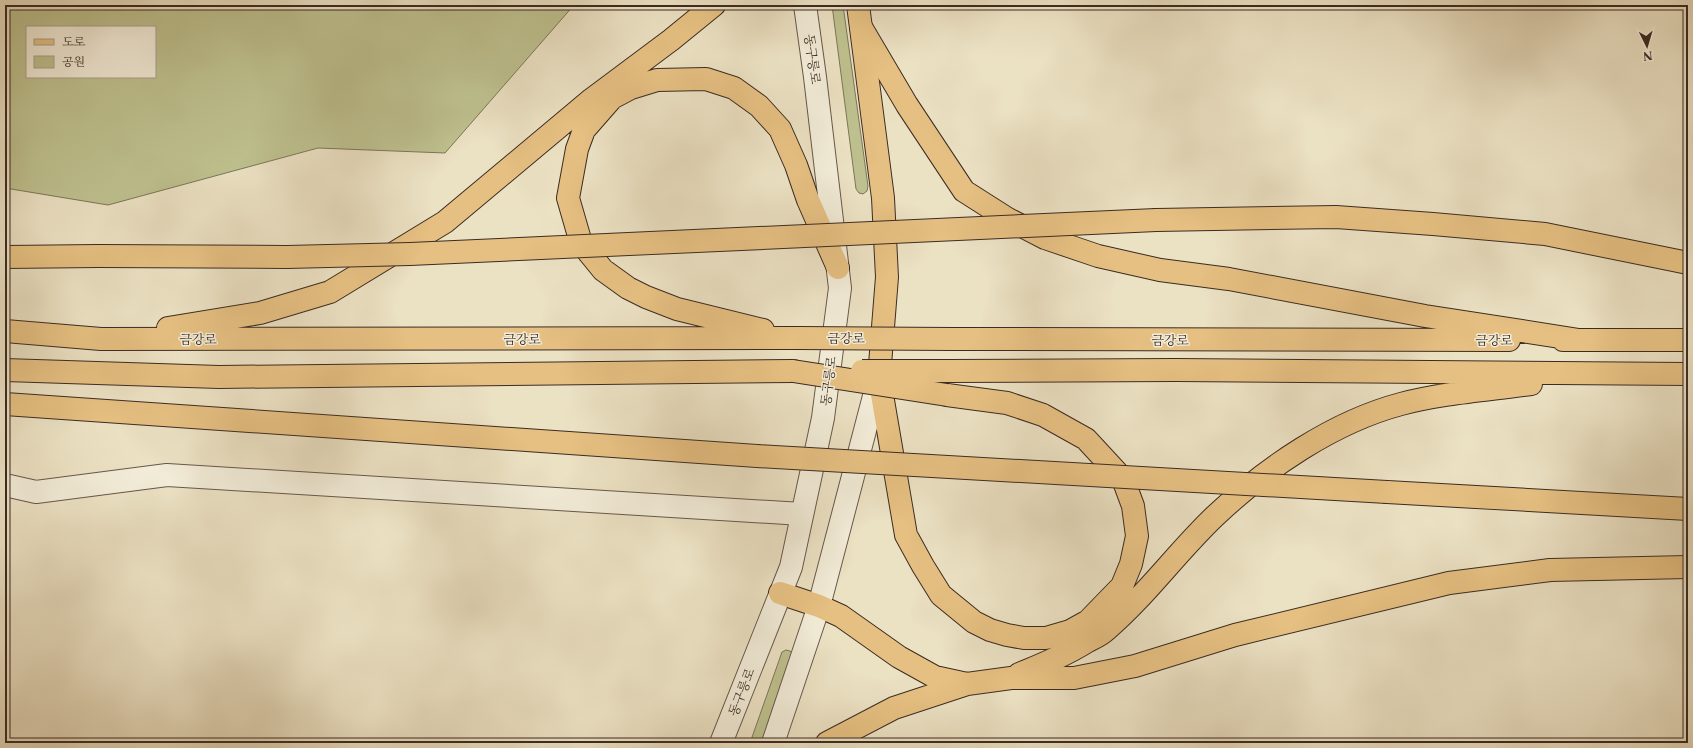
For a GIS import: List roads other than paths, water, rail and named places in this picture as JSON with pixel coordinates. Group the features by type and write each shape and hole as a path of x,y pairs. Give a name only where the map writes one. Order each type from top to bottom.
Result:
{"main road":[{"path":"101,339 260,313 330,292 445,222 592,99 671,40 714,5"},
{"path":"792,371 947,395 1007,403 1043,415 1086,439 1123,479 1133,506 1137,536 1131,564 1122,586 1088,621 1070,631 1046,638 1024,638 1013,636 990,630 974,622 941,595 906,535 879,377 886,277 884,206 858,5"},
{"path":"861,27 907,105 964,191 1008,219 1045,238 1098,256 1160,270 1229,279 1426,316 1578,340"},
{"path":"797,338 677,309 628,288 603,270 581,243 568,198 577,149 584,130 612,98 631,88 657,80 706,79 734,88 758,106 780,129 796,165 808,200 838,268"},
{"path":"5,257 287,257 418,253 1156,220 1336,217 1545,234 1688,263"},
{"name":"금강로","path":"5,331 101,339 797,338 1688,340"},
{"path":"5,370 219,377 792,371 1176,370 1688,374"},
{"path":"1011,678 1069,653 1105,631 1146,592 1214,516 1251,484 1333,431 1370,414 1402,404 1440,397 1608,374"},
{"path":"5,404 757,456 1688,509"},
{"path":"827,743 894,708 967,684 1011,678 1074,678 1135,666 1235,635 1449,583 1550,570 1688,567"},
{"path":"780,594 819,606 841,616 899,657 935,677 967,684"}],"street":[{"name":"동구릉로","path":"721,743 790,567 823,418 840,288 816,76 806,5"},
{"path":"773,743 819,606 879,377"},
{"path":"5,485 36,492 167,475 802,514"}]}
